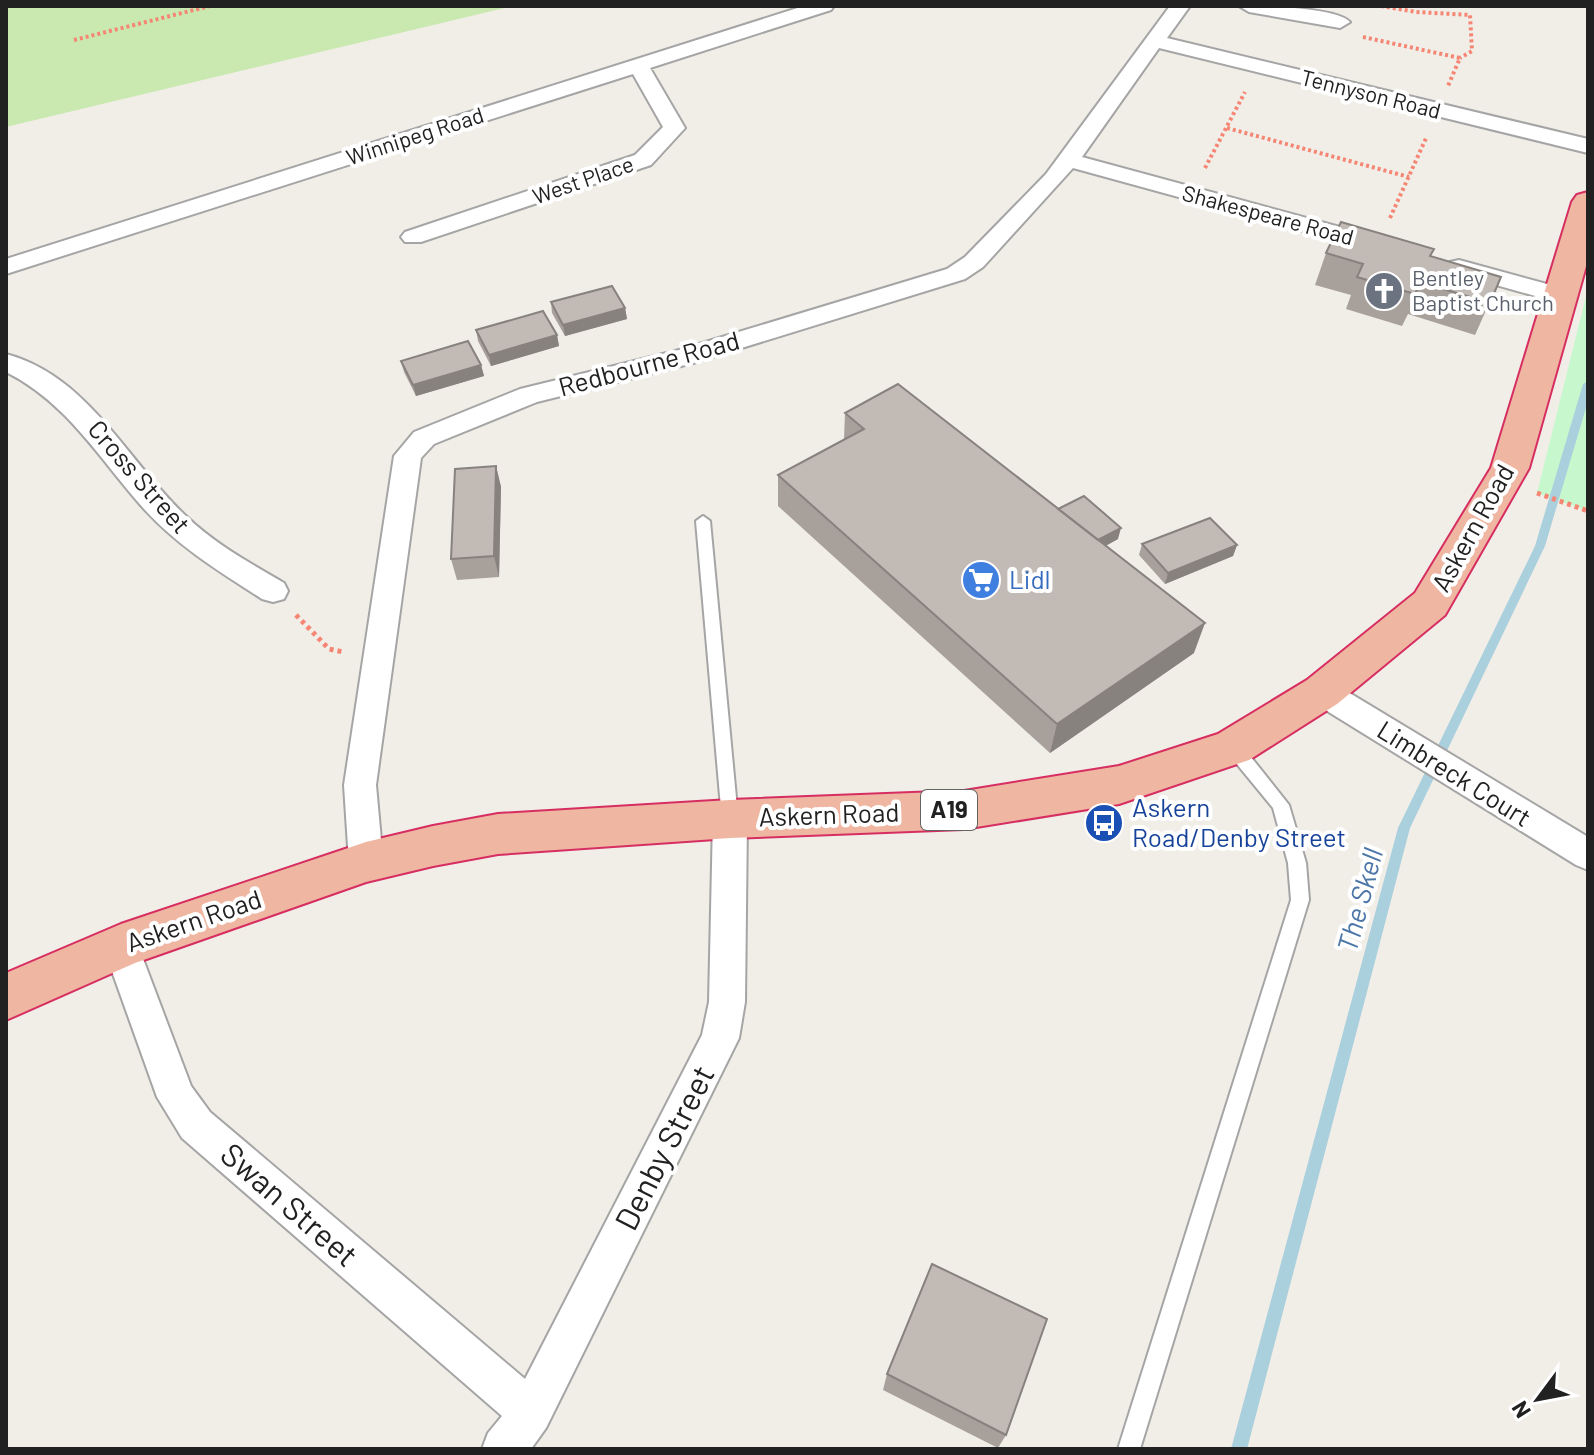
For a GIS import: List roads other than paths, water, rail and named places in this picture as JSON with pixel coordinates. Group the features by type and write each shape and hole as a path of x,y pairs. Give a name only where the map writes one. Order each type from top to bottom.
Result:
{"highway":[{"name":"Askern Road","path":"6,997 121,946 366,862 498,834 730,819 964,810 1119,785 1233,747 1322,692 1430,604 1510,468 1588,202"}],"street":[{"name":"Winnipeg Road","path":"6,267 824,6"},
{"name":"Redbourne Road","path":"366,862 360,785 408,456 424,438 529,395 684,357 956,274 974,262 1069,160 1180,6"},
{"path":"1249,6 1340,22"},
{"name":"Tennyson Road","path":"1154,41 1588,146"},
{"name":"West Place","path":"413,237 643,160 674,128 638,65"},
{"name":"Shakespeare Road","path":"1069,160 1386,247"},
{"path":"1439,261 1560,295"},
{"name":"Cross Street","path":"6,362 28,371 54,388 87,416 177,525 207,550 273,591"},
{"name":"Limbreck Court","path":"1322,692 1588,855"},
{"name":"Denby Street","path":"504,1449 531,1413 720,1038 727,1002 730,819"},
{"name":"Swan Street","path":"121,946 176,1097 196,1125 531,1413"}],"lane":[{"path":"703,521 730,819"},
{"path":"1129,1449 1300,900 1297,863 1281,805 1233,747"}],"waterway":[{"name":"The Skell","path":"1239,1449 1404,828 1540,546 1588,384"}],"place":[{"name":"Bentley Baptist Church","path":"1384,291"},
{"name":"Lidl","path":"981,580"},
{"name":"Askern Road/Denby Street","path":"1104,823"}]}
